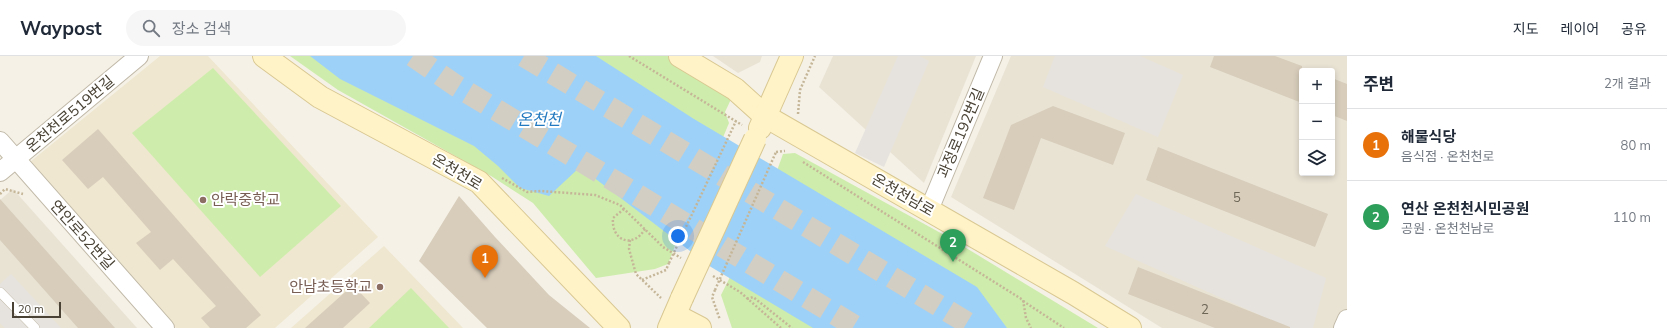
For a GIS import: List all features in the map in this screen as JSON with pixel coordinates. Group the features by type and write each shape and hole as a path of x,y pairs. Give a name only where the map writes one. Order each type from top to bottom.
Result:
{"street":[{"name":"온천천로519번길","path":"0,172 139,56"},
{"name":"온천천로","path":"264,56 320,96 479,182 619,328"},
{"name":"온천천남로","path":"680,56 736,89 759,130 929,210 1130,328"},
{"path":"710,324 675,313 792,56"},
{"name":"과정로192번길","path":"929,210 993,56"},
{"name":"연안로52번길","path":"0,141 15,160 164,328"},
{"path":"1344,328 1347,318"}],"lane":[{"path":"0,292 35,328"}],"path":[{"path":"629,56 736,121 759,130 785,151 790,153"},
{"path":"798,117 800,90 815,56"},
{"path":"642,280 666,270 736,121"},
{"path":"710,324 712,297 715,290 776,152 785,151"},
{"path":"801,160 1023,300 1064,328"},
{"path":"500,176 527,192 541,191 595,195 620,205"},
{"path":"0,194 5,189 22,193 27,198"},
{"path":"624,208 613,218 612,227 615,233 621,239 630,240 640,236 645,229"},
{"path":"630,240 629,249 636,274 675,313"},
{"path":"747,299 753,297 792,328"},
{"path":"1023,300 1026,318 1031,328"}],"shaded area":[{"name":"안락중학교","path":"160,56 208,56 378,237 275,328 176,328 30,162"},
{"path":"713,56 762,56 760,62 738,73"},
{"path":"833,56 976,56 924,183 819,87"},
{"path":"898,56 919,56 929,61 884,167 855,153"},
{"path":"1011,56 1347,56 1347,328 1162,328 951,197"},
{"path":"1055,56 1140,56 1183,75 1158,137 1043,87"},
{"path":"13,189 137,328 0,328 0,200"},
{"path":"1136,194 1326,278 1313,328 1289,328 1105,246"},
{"name":"안남초등학교","path":"384,246 463,328 291,328"},
{"path":"11,274 61,328 5,328 0,323 0,284"}],"green space":[{"path":"290,56 347,56 581,154 681,230 668,264 655,269 596,278 533,203 491,176 338,90"},
{"path":"564,56 668,56 733,95 725,112 729,123 719,147"},
{"path":"213,68 341,206 260,277 132,133"},
{"path":"795,153 948,237 1098,328 940,328 774,179 783,154"},
{"path":"733,271 829,328 732,328 721,295"},
{"path":"411,288 449,328 369,328"}],"water":[{"name":"온천천","path":"310,56 596,56 694,119 977,287 1007,328 813,328 711,267 580,167 549,196 520,188 498,166 474,146 340,79"}],"building":[{"path":"1214,56 1275,56 1302,66 1302,68 1299,68 1299,102 1210,67"},
{"path":"1335,79 1347,84 1347,121 1335,116"},
{"path":"1053,106 1125,133 1113,165 1041,138 1014,210 983,198 1011,125"},
{"path":"98,129 261,315 246,328 210,328 201,318 216,306 173,259 160,270 136,243 151,232 103,177 88,189 62,160"},
{"path":"1158,147 1328,214 1315,247 1146,180"},
{"path":"459,196 549,295 590,328 487,328 419,261"},
{"path":"0,199 115,328 78,328 0,240"},
{"path":"1138,267 1290,328 1215,328 1128,294"},
{"path":"353,285 370,303 343,328 305,328"}],"tunnel":[{"path":"413,56 455,85 858,328"},
{"path":"524,56 976,328"}],"place":[{"name":"안락중학교","path":"203,200"},
{"name":"연산 온천천시민공원","path":"953,262"},
{"name":"해물식당","path":"485,278"},
{"name":"안남초등학교","path":"380,287"}]}
